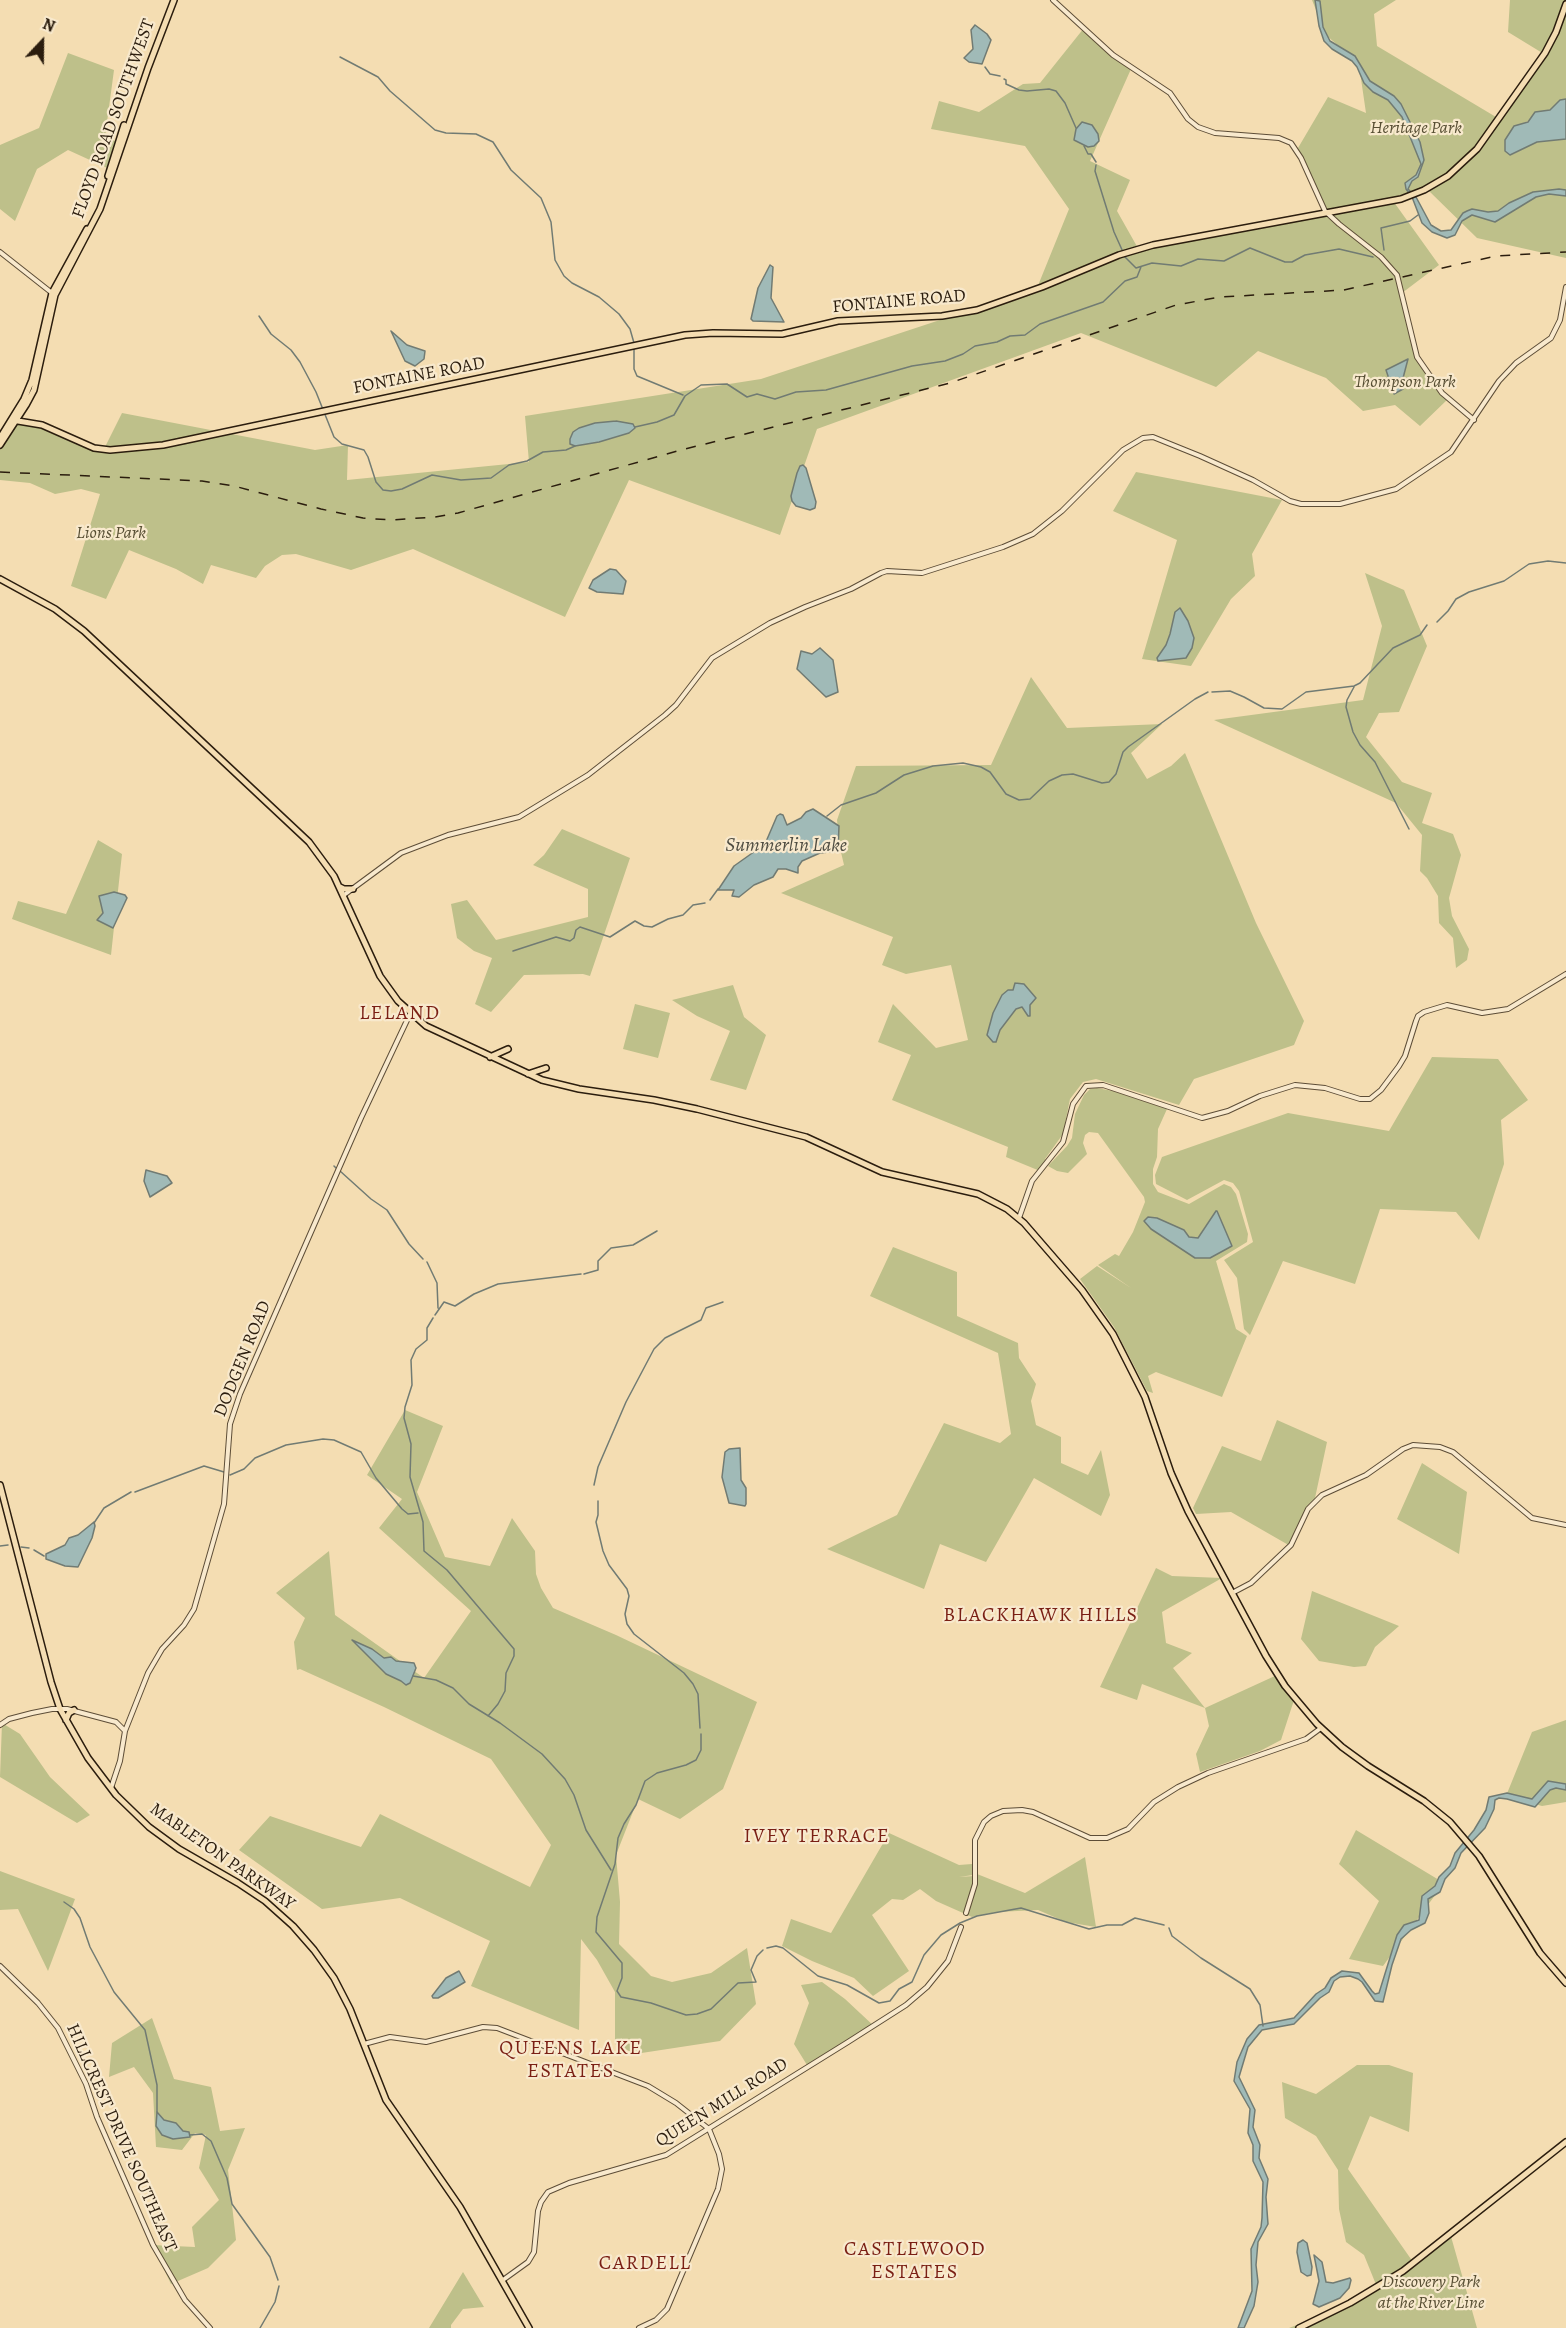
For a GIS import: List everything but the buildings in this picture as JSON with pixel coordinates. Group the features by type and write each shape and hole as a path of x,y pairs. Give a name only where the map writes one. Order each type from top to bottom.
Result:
{"main road":[{"name":"FLOYD ROAD SOUTHWEST","path":"0,438 15,420 33,378 52,293 97,207 130,106 172,0"},
{"name":"FLOYD ROAD SOUTHWEST","path":"0,445 31,397 55,295 98,214 172,0"},
{"name":"FONTAINE ROAD","path":"15,420 42,425 94,448 110,450 163,445 698,333 782,334 838,321 942,316 977,309 1042,287 1119,255 1153,245 1401,199 1424,190 1458,168 1477,149 1545,53 1566,3"},
{"path":"0,579 55,609 84,631 309,842 324,859 344,895 380,976 410,1014 426,1026 542,1080 579,1089 696,1108 806,1137 882,1172 978,1194 1018,1218 1082,1290 1113,1334 1146,1400 1181,1497 1278,1676 1296,1701 1321,1728 1361,1761 1434,1808 1459,1832 1479,1856 1540,1953 1566,1983"},
{"path":"339,886 344,890 353,889"},
{"path":"490,1057 508,1050"},
{"path":"528,1074 540,1072 546,1068"},
{"name":"MABLETON PARKWAY","path":"0,1485 46,1668 60,1709 88,1758 136,1815 183,1852 248,1889 272,1907 299,1932 320,1958 340,1988 364,2044 379,2088 388,2104 460,2207 529,2328"},
{"path":"66,1720 69,1713 74,1710"},
{"path":"1299,2328 1342,2307 1403,2271 1566,2142"}],"street":[{"path":"1053,0 1113,55 1170,93 1188,119 1198,127 1215,133 1274,137 1291,143 1301,158 1327,213 1381,257 1397,275 1417,357 1442,393 1474,420"},
{"path":"0,252 52,293"},
{"path":"344,895 401,853 448,835 519,817 588,775 676,705 712,658 785,615 851,589 887,571 922,573 1003,547 1033,534 1062,512 1124,450 1143,438 1153,437 1200,456 1253,480 1290,501 1306,505 1334,505 1383,493 1407,483 1450,452 1499,381 1516,363 1545,344 1554,335 1560,320 1566,287"},
{"path":"1018,1218 1032,1181 1063,1142 1073,1104 1086,1086 1103,1085 1202,1118 1228,1111 1260,1096 1295,1085 1325,1088 1360,1099 1370,1099 1381,1090 1399,1066 1405,1056 1418,1016 1424,1012 1447,1005 1482,1013 1509,1009 1566,974"},
{"name":"DODGEN ROAD","path":"111,1788 120,1761 125,1731 153,1663 165,1645 188,1620 194,1609 226,1494 230,1424 234,1411 334,1177 410,1014"},
{"path":"1232,1593 1251,1583 1291,1545 1308,1509 1323,1495 1366,1476 1403,1449 1413,1445 1440,1447 1452,1452 1532,1518 1566,1525"},
{"path":"0,1725 17,1717 60,1709 74,1710 116,1722 125,1731"},
{"path":"966,1913 975,1884 975,1840 984,1822 991,1816 1003,1811 1033,1812 1090,1838 1107,1838 1122,1833 1154,1802 1178,1787 1208,1773 1306,1739 1321,1728"},
{"name":"QUEEN MILL ROAD","path":"503,2280 528,2262 534,2252 538,2211 548,2192 569,2183 655,2160 709,2130 900,2009 922,1993 943,1968 961,1927"},
{"name":"HILLCREST DRIVE SOUTHEAST","path":"0,1966 38,2003 57,2028 86,2084 153,2245 185,2300 210,2328"},
{"path":"364,2044 390,2037 426,2042 483,2027 497,2028 648,2086 676,2103 709,2130 719,2154 722,2169 718,2189 667,2309 656,2320 639,2328"}],"green space":[{"path":"1312,0 1396,0 1374,14 1377,46 1496,117 1513,100 1544,54 1508,32 1510,0 1566,0 1566,99 1560,100 1550,110 1536,112 1528,121 1521,124 1513,154 1537,142 1566,139 1566,258 1477,238 1429,191 1433,180 1423,188 1391,198 1439,265 1402,293 1415,354 1448,399 1420,426 1395,405 1363,411 1326,378 1258,351 1216,387 1081,333 817,429 780,535 629,480 565,617 413,549 351,570 296,554 282,555 265,566 256,578 211,565 203,584 176,569 129,550 106,599 71,586 100,494 81,489 55,494 30,483 0,480 0,446 16,421 27,421 104,449 122,413 315,450 348,445 347,480 529,462 525,416 761,379 1037,288 1069,209 1025,146 931,129 939,101 979,112 1023,84 1040,83 1084,28 1131,69 1090,161 1130,180 1117,211 1139,250 1329,215 1298,148 1328,97 1366,113 1360,72 1350,56 1326,35"},
{"path":"68,53 114,70 105,137 123,144 114,171 68,150 37,169 15,221 0,209 0,145 39,128"},
{"path":"1136,472 1282,500 1252,554 1255,576 1231,599 1191,666 1142,659 1177,540 1113,511"},
{"path":"1365,573 1404,590 1427,646 1399,712 1379,713 1366,737 1402,782 1432,793 1422,823 1453,834 1461,855 1449,898 1452,916 1469,949 1467,960 1456,968 1453,938 1439,923 1438,896 1420,871 1422,835 1396,803 1214,720 1363,700 1382,626"},
{"path":"1031,677 1067,728 1162,724 1131,753 1147,779 1171,766 1185,753 1256,923 1304,1021 1294,1045 1194,1079 1179,1105 1096,1079 1083,1082 1070,1099 1063,1134 1045,1159 1047,1162 1040,1171 1006,1157 1008,1147 892,1100 911,1055 878,1042 893,1004 936,1048 968,1040 951,965 906,974 882,965 893,937 781,893 844,865 837,820 856,766 991,765"},
{"path":"562,829 630,858 590,976 583,974 524,975 491,1012 475,1004 492,958 474,951 457,938 451,904 467,900 496,940 588,917 588,889 533,865 544,855"},
{"path":"98,840 122,854 111,955 12,919 18,901 66,914"},
{"path":"733,985 744,1017 766,1035 746,1090 710,1080 730,1031 697,1016 672,1000"},
{"path":"635,1004 670,1013 658,1058 623,1049"},
{"path":"1432,1057 1498,1059 1528,1100 1501,1120 1504,1164 1479,1240 1456,1212 1380,1209 1355,1284 1283,1261 1250,1335 1244,1329 1237,1278 1224,1260 1253,1242 1239,1191 1233,1183 1224,1180 1187,1200 1156,1184 1155,1175 1162,1157 1288,1113 1389,1131"},
{"path":"1097,1088 1167,1109 1158,1129 1157,1157 1153,1169 1153,1184 1158,1192 1189,1204 1224,1184 1231,1187 1236,1194 1248,1234 1247,1242 1216,1261 1236,1329 1247,1336 1222,1397 1156,1372 1148,1376 1153,1393 1147,1391 1114,1327 1080,1279 1097,1266 1131,1288 1098,1265 1115,1254 1119,1256 1133,1232 1145,1202 1144,1197 1098,1133 1089,1132 1085,1135 1083,1143 1087,1154 1068,1173 1048,1166 1072,1138 1075,1114 1084,1095 1090,1089"},
{"path":"893,1247 957,1272 957,1316 1018,1343 1019,1358 1036,1384 1031,1401 1036,1425 1061,1437 1061,1463 1088,1475 1101,1450 1110,1495 1101,1516 1034,1478 986,1562 940,1544 924,1589 827,1549 897,1515 944,1423 1000,1443 1011,1434 998,1353 870,1296"},
{"path":"405,1410 443,1426 417,1492 445,1557 490,1566 512,1518 535,1551 536,1574 553,1608 616,1635 757,1702 723,1789 680,1819 638,1799 616,1855 620,1902 619,1944 651,1976 672,1982 711,1973 747,1948 756,2004 720,2041 635,2054 615,2044 615,1992 597,1960 581,1939 579,2030 471,1986 490,1941 400,1898 322,1909 239,1850 270,1816 361,1847 380,1814 530,1887 551,1845 491,1759 384,1707 300,1669 297,1670 294,1642 305,1618 276,1593 329,1551 335,1615 424,1678 471,1611 379,1528 402,1499 367,1475"},
{"path":"1277,1420 1327,1442 1315,1498 1292,1547 1231,1512 1196,1514 1193,1508 1222,1446 1261,1461"},
{"path":"1422,1463 1467,1492 1459,1554 1397,1519"},
{"path":"1156,1568 1172,1576 1222,1578 1162,1612 1166,1643 1192,1653 1173,1668 1205,1708 1142,1684 1137,1700 1100,1687"},
{"path":"1312,1591 1399,1626 1375,1647 1366,1666 1354,1667 1319,1661 1301,1639"},
{"path":"1277,1675 1295,1697 1281,1740 1260,1751 1200,1772 1196,1754 1209,1726 1205,1708"},
{"path":"1566,1720 1566,1802 1542,1806 1506,1796 1532,1732"},
{"path":"2,1723 20,1734 50,1777 90,1815 77,1823 0,1777"},
{"path":"1356,1830 1444,1883 1383,1966 1349,1959 1379,1901 1339,1864"},
{"path":"889,1833 959,1865 972,1864 973,1875 959,1877 974,1876 977,1874 1025,1893 1085,1857 1096,1927 1066,1922 1038,1910 997,1912 972,1917 936,1901 920,1889 903,1900 892,1899 872,1915 909,1971 873,1996 854,1978 782,1946 791,1919 831,1933"},
{"path":"0,1871 75,1899 48,1971 18,1909 0,1910"},
{"path":"822,1982 845,1999 875,2027 807,2065 794,2044 809,2003 801,1985"},
{"path":"152,2018 174,2079 211,2087 220,2131 245,2128 228,2170 236,2240 208,2268 171,2284 152,2245 195,2247 192,2227 219,2200 199,2168 206,2135 195,2133 182,2150 156,2147 153,2093 134,2067 109,2077 112,2043"},
{"name":"Discovery Park at the River Line","path":"1357,2065 1389,2065 1413,2073 1409,2132 1370,2116 1348,2169 1413,2262 1450,2233 1477,2328 1289,2328 1377,2287 1364,2255 1346,2242 1339,2209 1338,2170 1316,2136 1285,2118 1282,2082 1316,2094"},
{"path":"463,2272 484,2307 463,2309 451,2328 429,2328"}],"water":[{"path":"1315,0 1320,1 1323,27 1330,41 1355,56 1370,81 1394,96 1401,104 1420,142 1424,160 1418,177 1412,181 1408,189 1416,197 1431,225 1441,231 1451,230 1467,211 1472,209 1498,211 1533,192 1559,189 1566,190 1566,196 1549,194 1536,197 1495,222 1472,215 1462,221 1455,235 1447,238 1432,232 1422,223 1412,197 1406,189 1405,183 1416,175 1421,164 1402,117 1388,100 1373,92 1364,83 1352,61 1332,49 1324,41"},
{"path":"975,25 991,40 982,64 969,62 964,58 973,49 971,30"},
{"path":"1566,99 1566,139 1537,142 1510,155 1505,151 1505,140 1514,126 1528,122 1535,112 1550,110 1560,100"},
{"path":"1082,122 1092,125 1098,134 1099,141 1094,146 1088,147 1074,140 1076,129"},
{"path":"770,265 773,267 771,298 784,322 753,321 751,319 758,288"},
{"path":"391,331 407,345 425,351 424,359 415,366 405,361"},
{"path":"1408,359 1402,382 1403,389 1394,394 1386,370"},
{"path":"616,421 633,424 635,428 629,433 599,442 575,446 570,444 573,432 579,428 595,423"},
{"path":"803,465 806,468 816,502 815,508 810,510 796,506 791,496 797,473"},
{"path":"610,569 616,570 626,581 623,594 597,592 589,588 593,580"},
{"path":"1180,608 1194,638 1192,648 1186,658 1158,661 1157,658 1170,634 1175,612"},
{"path":"820,648 833,660 838,692 826,697 797,669 801,651 812,654"},
{"name":"Summerlin Lake","path":"813,809 839,826 838,851 820,853 802,861 798,867 798,873 778,869 773,877 754,885 739,897 732,896 734,890 718,890 734,866 765,844 777,816 783,815 787,825"},
{"path":"114,892 125,895 127,898 113,928 97,920 103,913 99,896"},
{"path":"1015,983 1024,984 1036,998 1030,1005 1030,1016 1022,1007 1016,1009 1000,1030 996,1042 993,1042 987,1035 993,1013 1002,995 1008,990 1013,990"},
{"path":"146,1170 167,1176 172,1183 150,1197 144,1181"},
{"path":"1216,1211 1232,1246 1210,1258 1195,1258 1151,1229 1144,1221 1148,1217 1157,1218 1184,1230 1189,1237 1198,1238"},
{"path":"740,1448 741,1480 746,1488 745,1506 729,1503 722,1477 725,1452 729,1449"},
{"path":"94,1522 92,1538 78,1567 65,1566 46,1559 46,1554 65,1545 69,1538 78,1535"},
{"path":"352,1640 372,1649 384,1658 391,1657 396,1661 414,1663 416,1668 410,1683 406,1685 386,1674"},
{"path":"1548,1781 1566,1784 1566,1790 1556,1788 1550,1790 1535,1807 1507,1799 1495,1800 1494,1809 1485,1828 1461,1853 1455,1868 1445,1879 1440,1892 1428,1899 1429,1913 1425,1923 1411,1930 1401,1939 1383,2002 1375,2001 1358,1979 1350,1976 1340,1977 1334,1981 1329,1992 1294,2024 1262,2030 1248,2047 1239,2077 1255,2110 1253,2127 1260,2145 1259,2158 1268,2179 1266,2197 1268,2224 1258,2242 1256,2265 1258,2282 1254,2306 1244,2328 1238,2328 1252,2291 1251,2249 1261,2227 1262,2218 1263,2182 1253,2161 1253,2145 1248,2133 1250,2109 1234,2081 1237,2062 1247,2039 1259,2025 1294,2018 1316,1994 1325,1988 1331,1978 1342,1971 1359,1973 1375,1994 1379,1993 1397,1935 1404,1925 1419,1920 1422,1896 1435,1886 1439,1877 1450,1866 1455,1853 1474,1830 1486,1810 1489,1797 1507,1793 1532,1799"},
{"path":"459,1971 465,1982 438,1998 433,1998 432,1996 446,1978"},
{"path":"157,2112 164,2120 176,2123 183,2131 189,2132 190,2137 173,2139 162,2135 156,2126"},
{"path":"1303,2240 1307,2243 1312,2267 1311,2275 1307,2276 1301,2272 1297,2252 1298,2243"},
{"path":"1314,2255 1322,2262 1326,2282 1333,2283 1350,2278 1351,2280 1349,2288 1340,2298 1319,2307 1313,2304 1319,2281"}],"waterway":[{"path":"340,57 378,77 390,91 435,130 446,133 476,134 493,142 511,170 541,198 551,222 555,260 564,276 572,283 599,297 619,314 630,329 634,343"},
{"path":"985,67 990,74 1000,76"},
{"path":"1004,79 1006,84 1019,90 1049,89 1056,91 1065,103 1076,128"},
{"path":"1084,146 1096,162"},
{"path":"1096,165 1095,171 1114,232 1123,252"},
{"path":"1384,250 1381,228 1410,221 1418,215"},
{"path":"1124,256 1136,268 1152,263 1181,266 1198,259 1224,261 1250,248 1285,262 1292,262 1305,255 1339,249 1373,257"},
{"path":"635,427 674,415 685,396 701,385 727,384 747,397 757,394 775,399 796,392 826,390 912,366 945,361 975,346 997,342 1010,336 1025,335 1040,324 1103,302 1125,281 1137,277 1141,267"},
{"path":"259,316 271,334 291,350 300,362 316,392 334,437 342,444 364,450 376,482 383,490 402,489 432,475 461,480 491,478 509,465 527,461 543,452 566,450 575,446"},
{"path":"634,348 634,369 637,376 683,395"},
{"path":"1437,622 1456,599 1469,592 1504,581 1529,564 1548,561 1566,563"},
{"path":"1212,692 1230,691 1264,708 1282,709 1306,692 1354,686 1360,683 1393,648 1420,635 1427,625"},
{"path":"1354,687 1346,707 1353,732 1360,745 1375,762 1409,829"},
{"path":"827,816 841,805 876,793 904,775 933,766 963,763 981,767 990,772 1006,794 1019,800 1030,799 1049,781 1062,775 1073,774 1102,783 1109,782 1116,774 1123,752 1128,747 1208,692"},
{"path":"710,900 718,889"},
{"path":"513,951 556,937 570,941 580,927 610,937 635,921 652,927 683,915 693,905 705,903"},
{"path":"340,1171 387,1210 409,1244 423,1259"},
{"path":"584,1274 598,1270 598,1261 611,1248 633,1245 657,1231"},
{"path":"427,1262 437,1283 438,1308"},
{"path":"435,1315 444,1302 455,1306 474,1294 498,1284 581,1274"},
{"path":"594,1485 598,1467 626,1402 654,1349 665,1338 701,1320 706,1308 723,1302"},
{"path":"433,1318 427,1328 427,1340 416,1349 411,1360 412,1385 404,1418 411,1444 410,1477 423,1522 424,1551 447,1570 514,1649 514,1656 506,1673 505,1691 488,1716"},
{"path":"230,1475 244,1469 255,1458 286,1445 323,1439 334,1440 361,1452 376,1478 402,1509 408,1514 418,1513"},
{"path":"135,1492 204,1466 224,1472"},
{"path":"94,1523 104,1508 131,1492"},
{"path":"598,1501 596,1522 603,1551 609,1565 627,1589 629,1596 625,1614 627,1624 634,1634 684,1673 693,1684 698,1694 700,1728"},
{"path":"0,1546 8,1545"},
{"path":"21,1547 29,1548"},
{"path":"34,1550 44,1556"},
{"path":"413,1676 436,1680 453,1688 469,1704 500,1723 542,1754 565,1779 574,1795 586,1830 611,1870"},
{"path":"701,1734 701,1750 696,1760 657,1773 645,1781 636,1805 618,1838 615,1864 597,1917 596,1932 622,1963 622,1978 617,1991 621,1997 651,2003 686,2015 711,2009 738,1983 756,1982 751,1970 757,1956 763,1950"},
{"path":"64,1902 74,1909 80,1918 90,1947 114,1992 145,2030 157,2085 157,2112"},
{"path":"767,1948 776,1946 783,1948 818,1976 847,1985 879,2003 890,2001 899,1989 912,1982 924,1955 941,1935 977,1916 1021,1908 1089,1929 1107,1925 1122,1925 1135,1918 1164,1925"},
{"path":"1169,1928 1172,1936 1201,1958 1250,1989 1260,2005 1263,2026"},
{"path":"190,2135 202,2134 211,2141 227,2178 232,2204 270,2257 278,2280"},
{"path":"260,2328 275,2302 279,2286"}],"railway":[{"path":"0,472 202,481 234,486 363,518 391,520 435,517 458,513 681,450 950,383 1176,305 1220,297 1344,290 1496,256 1566,252"}],"district":[{"name":"LELAND","path":"400,1014"},
{"name":"BLACKHAWK HILLS","path":"1041,1616"},
{"name":"IVEY TERRACE","path":"817,1837"},
{"name":"QUEENS LAKE ESTATES","path":"571,2060"},
{"name":"CASTLEWOOD ESTATES","path":"915,2262"},
{"name":"CARDELL","path":"645,2264"}],"park label":[{"name":"Heritage Park","path":"1416,129"},
{"name":"Thompson Park","path":"1405,383"},
{"name":"Lions Park","path":"111,534"}]}
